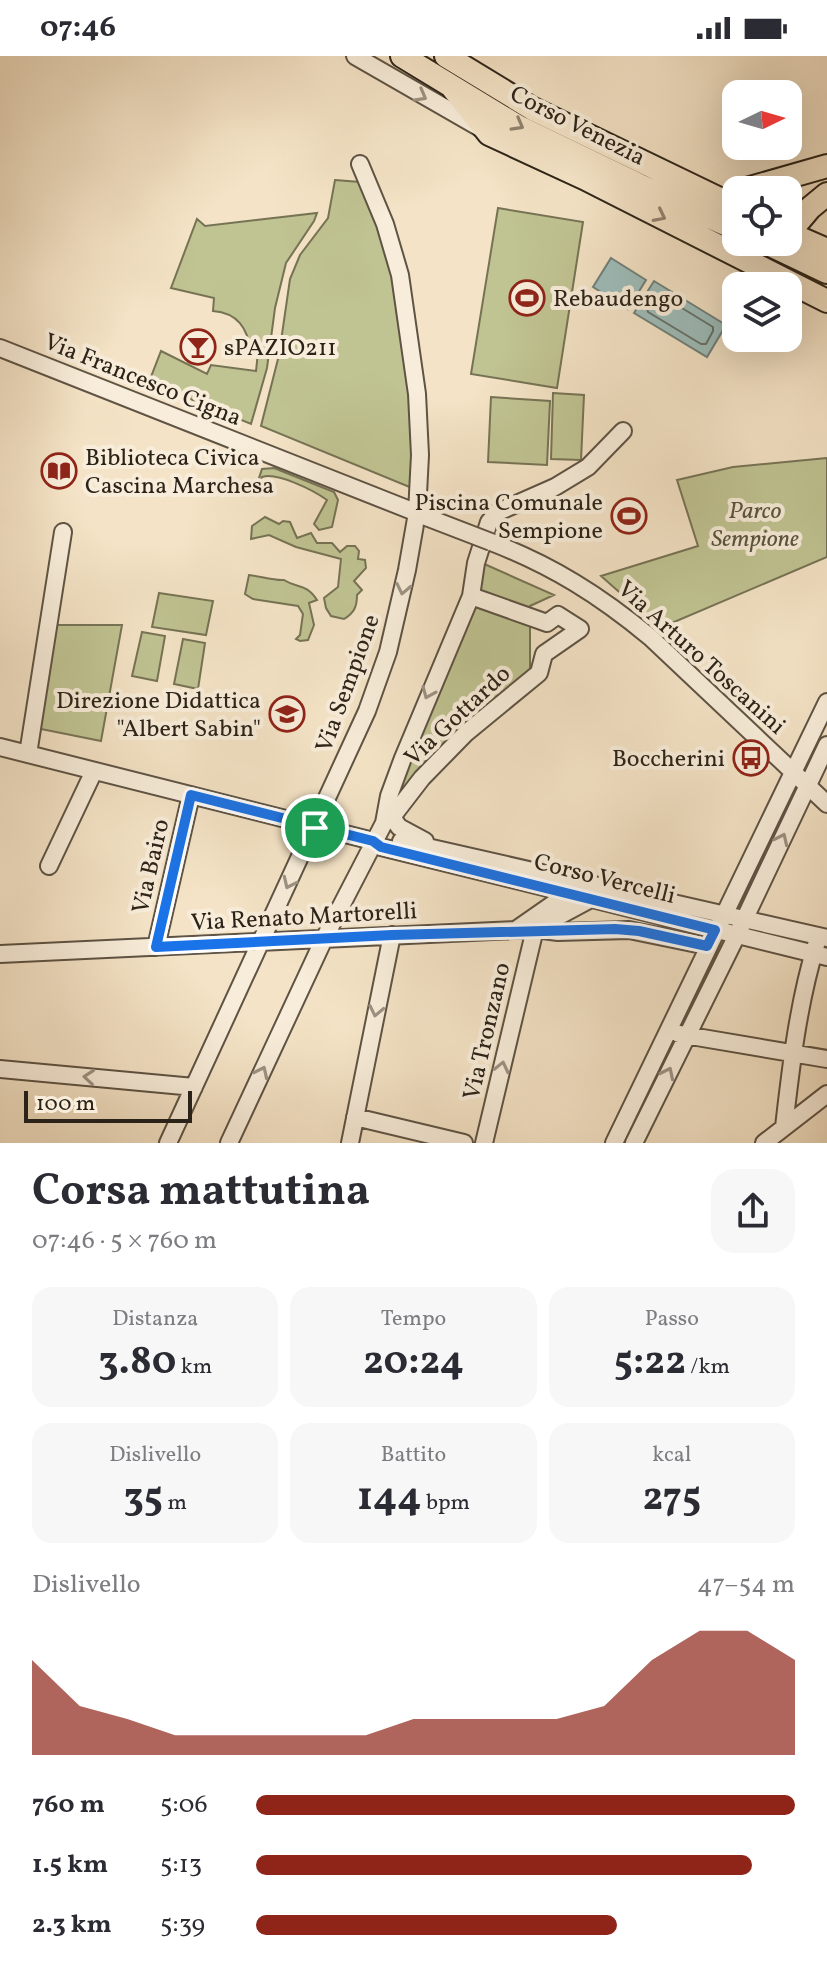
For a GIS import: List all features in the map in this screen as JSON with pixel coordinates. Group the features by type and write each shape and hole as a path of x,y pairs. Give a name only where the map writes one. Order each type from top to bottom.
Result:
{"main road":[{"name":"Corso Venezia","path":"402,56 519,127 722,223"},
{"name":"Corso Venezia","path":"446,56 533,109 722,200"},
{"path":"451,86 489,134 584,178 827,301"},
{"path":"792,176 827,166"},
{"path":"584,178 639,185"},
{"path":"708,193 722,192"},
{"path":"802,219 827,194"},
{"path":"802,229 827,211"},
{"path":"802,245 827,250"},
{"path":"802,253 827,272"},
{"path":"767,270 776,256"}],"street":[{"name":"Corso Venezia","path":"355,56 489,134"},
{"name":"Via Sempione","path":"168,1143 367,711 385,662 422,515 420,428 404,298 388,231 360,164"},
{"name":"Via Francesco Cigna","path":"0,348 491,542"},
{"name":"Via Gottardo","path":"388,820 388,798 471,596 476,563 493,516 555,487 588,467 623,431"},
{"path":"28,754 63,532"},
{"name":"Via Arturo Toscanini","path":"491,542 553,569 610,605 650,637 827,804"},
{"name":"Via Gottardo","path":"229,1143 373,841 432,767 466,733 539,673 544,654 580,629 558,615 547,623 471,596"},
{"path":"614,1143 827,702"},
{"path":"634,1143 827,745"},
{"name":"Corso Vercelli","path":"0,747 373,841 381,847 719,923 737,935 820,956"},
{"path":"403,758 432,767"},
{"path":"49,866 94,771"},
{"name":"Via Bairo","path":"156,947 191,795"},
{"path":"388,820 438,850"},
{"name":"Corso Vercelli","path":"373,841 385,837 438,850 574,888 589,900 719,923 745,919 823,937"},
{"path":"515,930 574,888"},
{"name":"Via Renato Martorelli","path":"535,929 589,900"},
{"name":"Via Renato Martorelli","path":"0,954 535,929 553,932 589,930"},
{"name":"Via Tronzano","path":"484,1143 535,929"},
{"name":"Corso Vercelli","path":"589,930 634,930 707,946"},
{"path":"350,1143 392,935"},
{"path":"784,1127 793,1053 823,937"},
{"path":"666,1031 827,1059"},
{"path":"0,1069 194,1087"},
{"path":"764,1143 827,1094"},
{"path":"355,1117 464,1143"}],"green space":[{"path":"335,180 360,182 388,251 400,301 414,450 412,488 261,426 279,355 290,279 300,255 328,218"},
{"name":"Rebaudengo","path":"498,208 583,222 557,388 471,374"},
{"path":"317,213 286,263 275,308 267,368 251,424 149,382 161,351 207,374 211,365 256,371 258,352 251,351 247,335 235,318 213,311 214,298 171,288 197,219 205,226"},
{"path":"553,393 584,395 581,460 551,459"},
{"path":"491,397 550,401 547,465 488,462"},
{"name":"Parco Sempione","path":"827,458 827,557 660,628 601,576 698,546 677,480 733,467"},
{"path":"274,468 334,492 338,500 332,527 319,530 314,524 327,500 313,491 269,476 262,477 256,487 262,469"},
{"path":"265,517 279,524 290,522 297,538 311,533 317,543 332,543 340,552 347,546 355,546 359,551 358,559 365,560 366,568 354,581 362,590 357,595 356,606 344,619 331,616 324,598 338,587 341,559 296,547 269,535 251,539 252,526"},
{"path":"482,563 554,595 530,606 530,669 396,796"},
{"path":"249,575 284,580 313,595 317,600 309,603 314,625 308,640 296,639 300,635 303,614 298,606 253,599 245,594"},
{"path":"159,593 213,601 206,635 152,627"},
{"path":"56,625 122,625 101,741 36,728"},
{"path":"142,632 165,636 157,681 132,676"},
{"path":"183,639 205,643 198,689 174,684"}],"water":[{"path":"611,258 646,280 628,309 593,287"},
{"path":"654,281 722,323 722,332 707,357 634,313"}],"place":[{"name":"Rebaudengo","path":"527,298"},
{"name":"sPAZIO211","path":"198,347"},
{"name":"Biblioteca Civica Cascina Marchesa","path":"59,471"},
{"name":"Piscina Comunale Sempione","path":"629,516"},
{"name":"Direzione Didattica \"Albert Sabin\"","path":"287,714"},
{"name":"Boccherini","path":"751,758"}],"route":[{"path":"191,795 315,828 373,841 381,847 715,930 707,946 624,929 563,932 535,929 156,947 191,795"}]}
